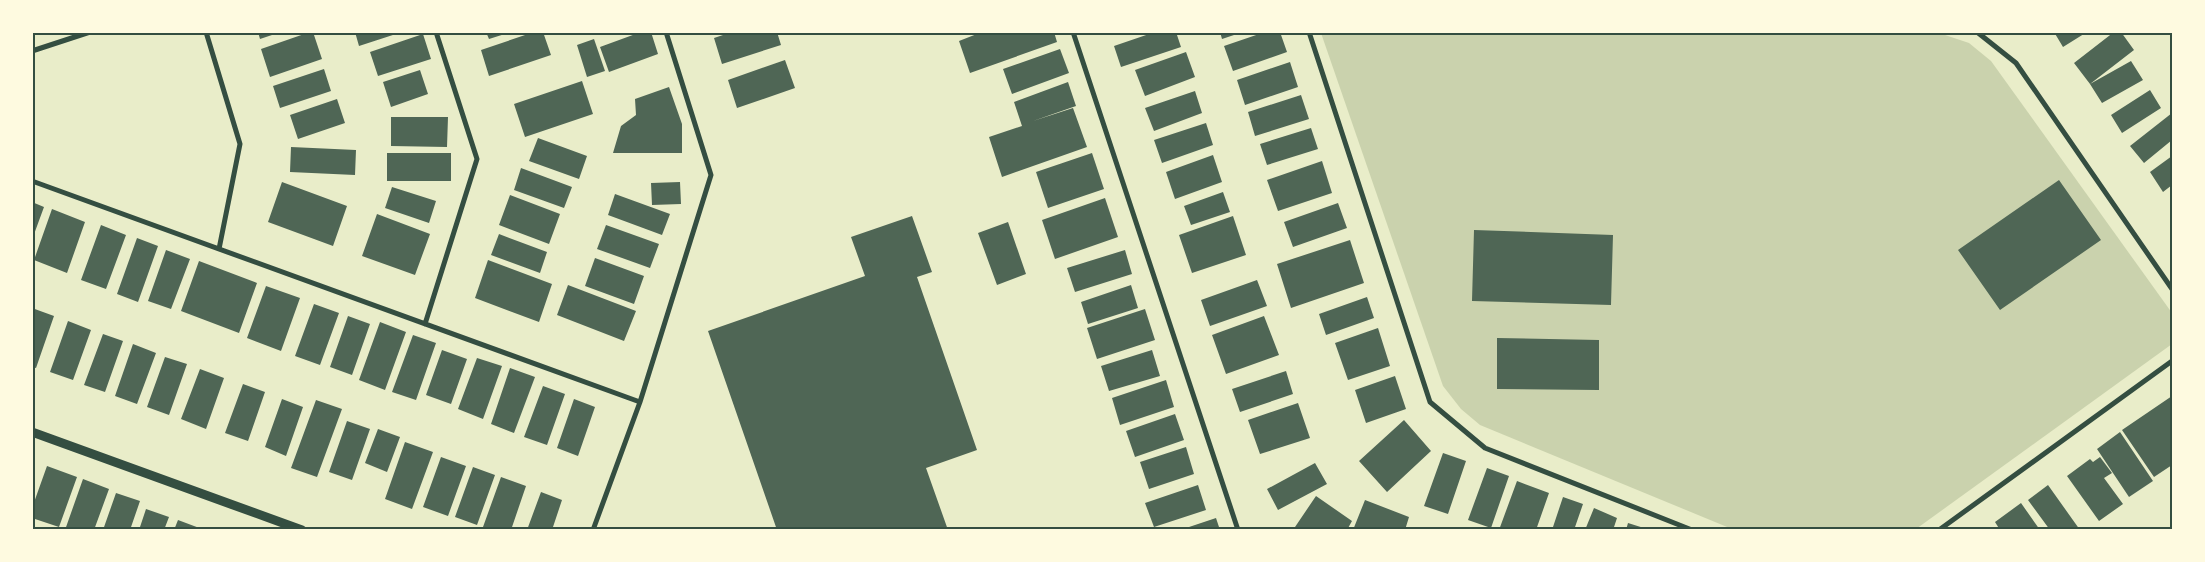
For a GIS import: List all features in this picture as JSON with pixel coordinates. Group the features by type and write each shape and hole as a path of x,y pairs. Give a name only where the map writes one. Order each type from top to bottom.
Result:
{"street":[{"path":"32,51 90,32"},
{"path":"206,32 240,144 219,249"},
{"path":"425,324 477,158 436,32"},
{"path":"593,530 640,402 711,175 666,32"},
{"path":"1073,32 1238,530"},
{"path":"1309,32 1430,402 1485,448 1692,530"},
{"path":"1977,32 2016,63 2172,290"},
{"path":"32,181 640,402"},
{"path":"1938,530 2172,362"},
{"path":"32,432 302,530"}],"green space":[{"path":"1936,32 1969,43 1991,61 2172,313 2172,344 1916,529 1732,529 1480,425 1461,409 1443,386 1321,33"}],"building":[{"path":"258,32 278,32 278,33 260,39"},
{"path":"313,32 322,59 270,77 261,49"},
{"path":"355,32 399,32 399,33 359,46"},
{"path":"486,32 508,32 508,33 489,39"},
{"path":"534,32 543,32 551,55 489,76 481,50"},
{"path":"641,32 651,32 658,54 609,72 600,47"},
{"path":"732,32 777,32 781,45 722,64 714,38"},
{"path":"982,32 1054,32 1057,42 970,73 959,41"},
{"path":"1155,32 1176,32 1181,47 1121,67 1114,46"},
{"path":"1220,32 1240,32 1240,33 1222,39"},
{"path":"1265,32 1280,32 1287,52 1233,71 1224,46"},
{"path":"2054,32 2087,32 2063,47"},
{"path":"2114,32 2121,32 2134,50 2090,84 2074,63"},
{"path":"423,34 431,59 378,76 370,52"},
{"path":"594,39 605,71 587,77 577,45"},
{"path":"1060,49 1069,73 1012,94 1003,69"},
{"path":"1186,52 1195,77 1145,96 1135,70"},
{"path":"785,60 795,88 737,108 728,80"},
{"path":"2131,61 2143,80 2102,103 2090,84"},
{"path":"1290,62 1298,87 1245,105 1237,80"},
{"path":"324,69 331,91 280,108 273,86"},
{"path":"420,70 428,94 391,107 383,82"},
{"path":"582,81 593,114 525,137 514,104"},
{"path":"1068,82 1076,106 1033,121 1073,108 1087,147 1002,177 989,137 1022,126 1014,102"},
{"path":"669,87 682,124 682,153 613,153 621,126 636,115 635,99"},
{"path":"2150,90 2161,108 2122,133 2111,115"},
{"path":"1195,91 1202,113 1154,131 1145,108"},
{"path":"1301,95 1309,119 1255,136 1248,112"},
{"path":"337,99 345,123 298,139 290,115"},
{"path":"2172,113 2172,140 2144,163 2130,146"},
{"path":"391,117 448,117 447,147 391,146"},
{"path":"1206,123 1213,145 1162,163 1154,140"},
{"path":"1311,128 1318,149 1267,165 1260,144"},
{"path":"538,138 587,156 579,179 529,161"},
{"path":"291,147 356,150 355,175 290,172"},
{"path":"387,153 451,153 451,181 387,181"},
{"path":"1092,153 1104,189 1048,208 1036,172"},
{"path":"1213,155 1222,182 1175,199 1166,172"},
{"path":"2172,156 2172,185 2163,192 2150,172"},
{"path":"1322,161 1332,193 1278,211 1267,180"},
{"path":"521,168 572,187 564,208 514,190"},
{"path":"2059,180 2101,240 2000,310 1958,250"},
{"path":"282,182 347,206 333,246 268,222"},
{"path":"680,182 681,204 652,205 651,183"},
{"path":"392,187 436,201 429,223 385,208"},
{"path":"1223,192 1230,212 1191,225 1184,206"},
{"path":"615,194 670,214 662,235 608,215"},
{"path":"510,195 560,214 549,244 499,225"},
{"path":"1105,198 1118,237 1055,259 1042,220"},
{"path":"32,202 44,207 33,237 32,237"},
{"path":"1338,203 1347,228 1293,247 1284,222"},
{"path":"52,209 85,222 67,273 34,260"},
{"path":"377,214 430,234 415,275 362,256"},
{"path":"912,216 932,272 917,277 977,450 926,468 948,530 777,530 708,331 865,276 851,237"},
{"path":"1233,216 1246,255 1192,273 1179,235"},
{"path":"1008,222 1026,274 997,285 978,233"},
{"path":"101,225 126,235 106,289 81,280"},
{"path":"606,225 659,244 650,268 597,249"},
{"path":"1474,230 1613,235 1611,305 1472,301"},
{"path":"499,234 547,252 540,273 491,255"},
{"path":"137,238 158,246 138,302 117,294"},
{"path":"1350,240 1364,283 1291,308 1277,264"},
{"path":"166,250 190,259 171,309 148,301"},
{"path":"1125,250 1132,274 1075,292 1067,268"},
{"path":"595,258 644,276 634,304 585,286"},
{"path":"488,260 552,284 539,322 475,298"},
{"path":"199,261 257,283 239,333 181,311"},
{"path":"1257,280 1267,306 1210,326 1201,300"},
{"path":"568,285 636,311 624,341 557,315"},
{"path":"1131,285 1138,308 1088,324 1081,302"},
{"path":"266,286 300,298 281,351 247,338"},
{"path":"1367,297 1374,318 1326,335 1319,314"},
{"path":"314,304 339,313 320,365 295,356"},
{"path":"32,308 54,316 36,368 32,367"},
{"path":"1145,309 1155,340 1097,359 1087,328"},
{"path":"348,316 370,324 352,375 330,367"},
{"path":"1264,316 1279,355 1226,374 1212,335"},
{"path":"68,321 91,330 73,380 50,372"},
{"path":"380,322 406,332 385,390 359,380"},
{"path":"1378,328 1390,366 1348,380 1335,343"},
{"path":"103,334 123,341 105,392 84,385"},
{"path":"413,335 436,343 416,400 392,392"},
{"path":"1497,338 1599,340 1599,390 1497,389"},
{"path":"133,344 156,353 137,404 115,396"},
{"path":"442,350 467,359 451,404 426,395"},
{"path":"1152,350 1160,376 1109,391 1101,366"},
{"path":"165,357 187,364 169,415 147,407"},
{"path":"477,358 502,366 483,419 458,409"},
{"path":"510,368 535,377 514,433 491,424"},
{"path":"200,369 224,378 206,429 181,419"},
{"path":"1286,371 1293,394 1240,412 1232,389"},
{"path":"1395,376 1406,409 1366,423 1355,390"},
{"path":"1166,380 1174,407 1120,425 1112,398"},
{"path":"243,384 265,392 248,441 225,433"},
{"path":"543,386 565,394 547,445 524,437"},
{"path":"2172,396 2172,465 2154,477 2122,430"},
{"path":"282,399 303,407 286,456 265,447"},
{"path":"574,399 595,407 578,456 557,448"},
{"path":"316,400 342,409 317,477 291,468"},
{"path":"1298,403 1310,438 1260,454 1248,420"},
{"path":"1175,414 1184,440 1135,457 1126,431"},
{"path":"1404,420 1431,451 1387,492 1359,461"},
{"path":"347,421 370,429 352,480 329,472"},
{"path":"378,429 400,437 387,472 365,463"},
{"path":"2120,432 2153,481 2129,497 2097,449"},
{"path":"405,442 433,452 412,509 385,499"},
{"path":"1186,447 1194,474 1149,489 1140,462"},
{"path":"1443,453 1466,461 1448,514 1424,506"},
{"path":"441,457 466,466 448,516 423,507"},
{"path":"2100,457 2112,473 2104,478 2123,504 2099,521 2067,476 2090,459 2093,462"},
{"path":"1315,463 1327,484 1278,510 1267,489"},
{"path":"47,466 77,477 59,527 32,518 32,508"},
{"path":"473,467 495,475 477,525 455,517"},
{"path":"1487,468 1509,476 1491,528 1468,520"},
{"path":"501,477 526,486 511,530 489,530 483,527"},
{"path":"83,479 109,489 94,530 65,530"},
{"path":"1517,481 1549,493 1536,530 1499,530"},
{"path":"1198,485 1206,510 1154,527 1145,503"},
{"path":"2048,485 2080,530 2050,530 2028,500"},
{"path":"541,492 562,500 552,530 527,530"},
{"path":"116,493 140,501 130,530 103,530"},
{"path":"1316,496 1352,521 1347,530 1293,530"},
{"path":"1563,497 1583,504 1574,530 1552,530"},
{"path":"1365,500 1409,517 1405,530 1353,530"},
{"path":"2021,503 2040,530 2000,530 1995,522"},
{"path":"1594,508 1617,518 1613,530 1585,530"},
{"path":"146,509 169,517 164,530 139,530"},
{"path":"1216,518 1220,530 1183,530 1183,529"},
{"path":"178,520 202,529 202,530 174,530"},
{"path":"1628,523 1647,529 1647,530 1626,530"}]}
